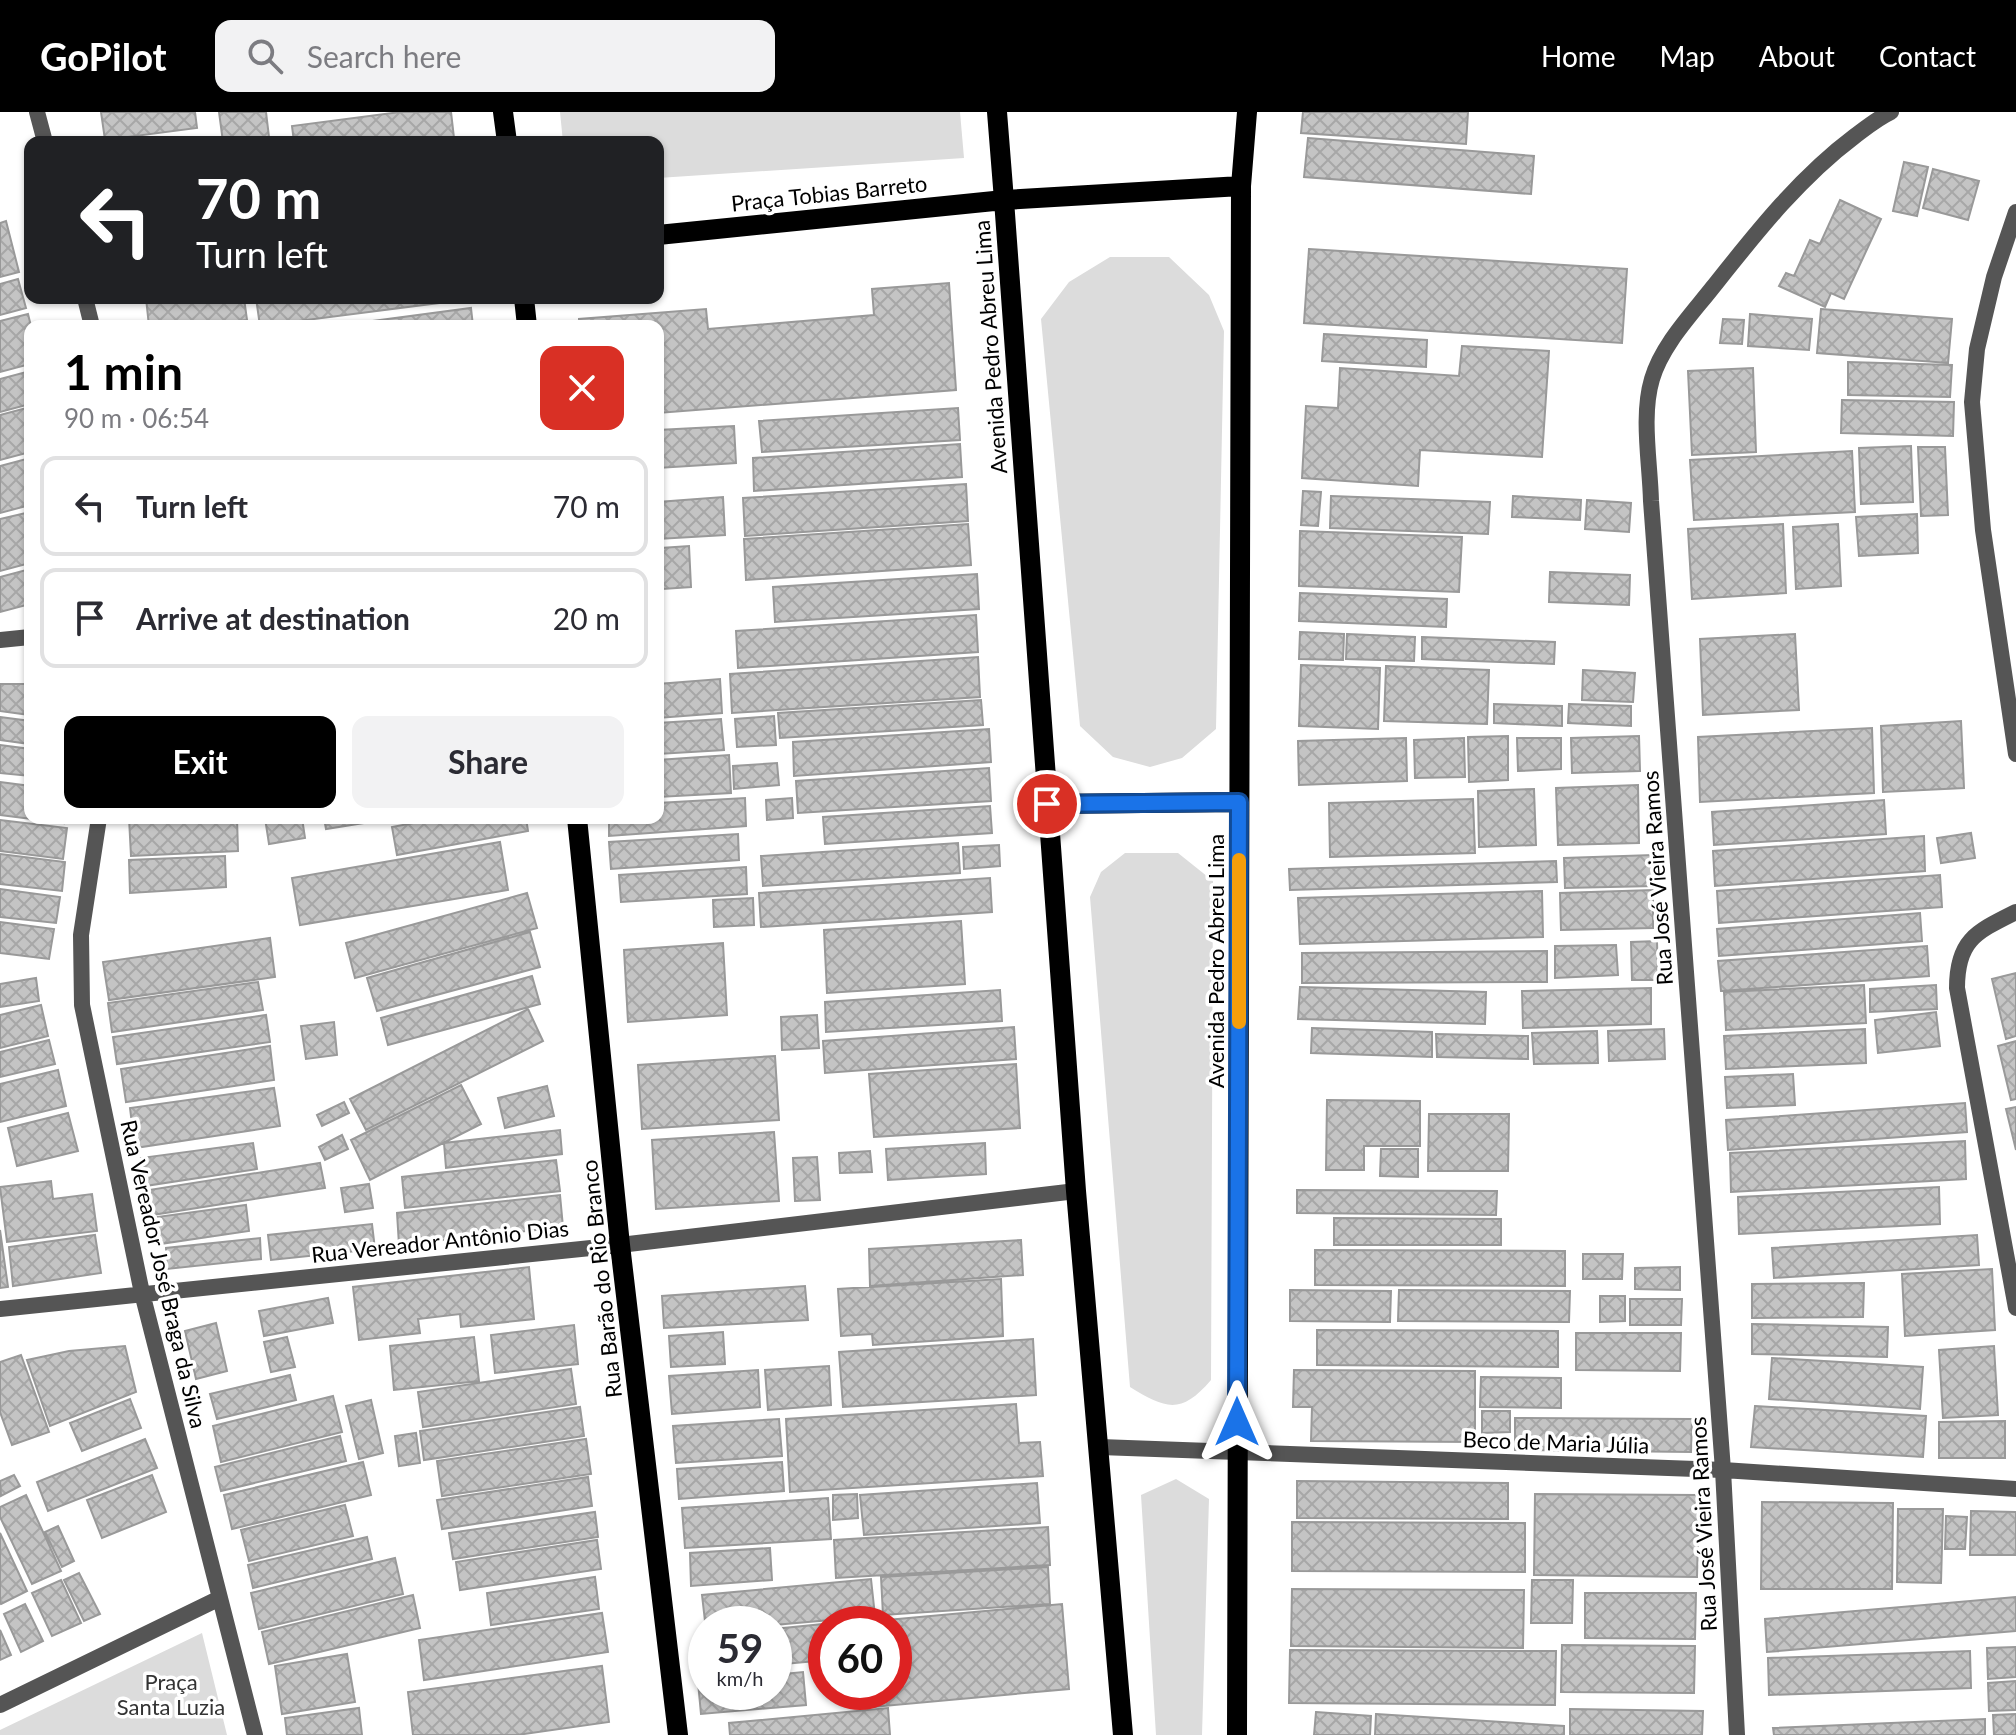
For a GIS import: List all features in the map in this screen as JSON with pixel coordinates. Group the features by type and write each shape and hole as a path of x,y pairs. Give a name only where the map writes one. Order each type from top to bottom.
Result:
{"main road":[{"path":"503,112 506,136"},
{"name":"Avenida Pedro Abreu Lima","path":"997,112 1076,1191 1123,1735"},
{"name":"Avenida Pedro Abreu Lima","path":"1237,1735 1241,186 1247,112"},
{"name":"Praça Tobias Barreto","path":"664,234 1004,200 1241,186"},
{"path":"1047,804 1239,802"},
{"name":"Rua Barão do Rio Branco","path":"578,824 620,1245 678,1735"}],"street":[{"path":"37,112 43,136"},
{"name":"Rua José Vieira Ramos","path":"1737,1735 1723,1470 1651,501 1647,403 1652,378 1667,349 1775,210 1834,152 1881,116 1891,112"},
{"path":"2016,212 1994,277 1977,349 1972,402 1983,530 2016,754"},
{"path":"0,640 24,638"},
{"name":"Rua Vereador José Braga da Silva","path":"98,824 81,935 82,1005 142,1293 255,1735"},
{"path":"2016,912 1971,938 1960,956 1957,988 2016,1308"},
{"name":"Rua Vereador Antônio Dias","path":"0,1309 620,1245 1076,1191"},
{"name":"Beco de Maria Júlia","path":"1100,1447 1723,1470 2016,1489"},
{"path":"0,1705 220,1598"}],"green space":[{"path":"560,112 960,112 964,158 664,178 664,136 562,136"},
{"path":"1110,257 1169,257 1209,295 1224,331 1216,729 1182,758 1150,767 1113,757 1080,726 1041,319 1069,282"},
{"path":"1125,853 1178,853 1213,881 1211,1380 1191,1399 1173,1405 1154,1400 1130,1387 1090,897 1101,872"},
{"path":"1176,1479 1209,1499 1202,1735 1156,1735 1141,1495"},
{"name":"Praça Santa Luzia","path":"202,1633 227,1735 0,1735 0,1730"}],"building":[{"path":"101,112 195,112 197,128 136,136 104,136"},
{"path":"219,112 266,112 269,136 222,136"},
{"path":"400,112 451,112 454,136 293,136 292,126"},
{"path":"1303,112 1468,112 1466,144 1301,133"},
{"path":"1308,138 1534,156 1531,194 1304,177"},
{"path":"1904,162 1928,167 1917,216 1893,211"},
{"path":"1933,169 1979,181 1968,220 1923,208"},
{"path":"1840,200 1881,219 1844,299 1831,293 1825,307 1779,286 1786,273 1794,276 1810,240 1820,244"},
{"path":"6,221 19,272 0,277 0,223"},
{"path":"1309,249 1627,269 1622,343 1304,323"},
{"path":"18,279 26,308 0,315 0,284"},
{"path":"949,283 956,390 664,413 664,320 579,320 706,309 708,329 874,315 872,289"},
{"path":"147,304 245,304 247,320 148,320"},
{"path":"257,304 431,304 307,320 259,320"},
{"path":"471,308 472,320 380,320"},
{"path":"1821,309 1952,319 1948,363 1817,353"},
{"path":"28,314 30,320 24,320 24,366 0,372 0,321"},
{"path":"1750,314 1812,319 1809,350 1748,346"},
{"path":"1723,319 1744,320 1742,344 1720,343"},
{"path":"1324,334 1427,340 1426,367 1322,361"},
{"path":"1462,346 1549,351 1542,457 1420,450 1418,486 1302,478 1306,406 1338,408 1340,368 1459,376"},
{"path":"1848,362 1952,365 1950,397 1848,395"},
{"path":"1753,368 1756,452 1692,455 1688,371"},
{"path":"24,373 24,406 0,412 0,379"},
{"path":"1842,400 1954,402 1953,436 1841,433"},
{"path":"958,408 960,440 762,452 759,421"},
{"path":"24,409 24,454 0,460 0,415"},
{"path":"734,426 736,463 664,468 664,430"},
{"path":"960,444 962,477 754,491 753,458"},
{"path":"1911,446 1913,502 1861,504 1859,448"},
{"path":"1918,447 1945,447 1948,515 1921,516"},
{"path":"1852,451 1855,512 1694,520 1690,460"},
{"path":"24,460 24,507 0,513 0,466"},
{"path":"966,484 968,521 745,536 743,498"},
{"path":"1303,491 1321,492 1318,526 1301,525"},
{"path":"1331,496 1490,502 1488,534 1330,528"},
{"path":"1513,496 1581,500 1580,520 1512,517"},
{"path":"723,497 725,535 664,539 664,502"},
{"path":"1587,500 1631,503 1629,532 1585,529"},
{"path":"24,513 24,565 0,571 0,519"},
{"path":"1917,514 1918,553 1859,556 1856,517"},
{"path":"968,524 971,565 746,580 744,539"},
{"path":"1783,524 1786,593 1692,599 1688,529"},
{"path":"1838,524 1841,586 1796,589 1793,527"},
{"path":"1300,531 1462,537 1459,592 1299,586"},
{"path":"689,546 691,587 664,589 664,548"},
{"path":"24,571 24,606 0,612 0,577"},
{"path":"1550,572 1630,575 1629,605 1549,602"},
{"path":"977,574 979,609 775,622 773,587"},
{"path":"1300,593 1447,599 1446,627 1299,621"},
{"path":"976,615 978,652 738,668 736,631"},
{"path":"1300,632 1344,634 1343,660 1299,659"},
{"path":"1347,634 1415,637 1414,661 1346,659"},
{"path":"1795,634 1799,710 1703,715 1700,639"},
{"path":"1422,637 1555,642 1554,664 1422,659"},
{"path":"978,657 980,697 732,713 730,674"},
{"path":"1301,665 1380,668 1378,729 1299,726"},
{"path":"1386,666 1489,670 1487,724 1384,721"},
{"path":"1583,670 1635,673 1633,702 1582,700"},
{"path":"720,679 722,713 664,718 664,684"},
{"path":"0,684 24,684 24,714 0,711"},
{"path":"981,700 983,725 780,738 778,713"},
{"path":"1494,704 1562,706 1562,726 1494,723"},
{"path":"1569,704 1631,706 1631,726 1568,723"},
{"path":"774,716 776,745 737,747 735,719"},
{"path":"0,717 24,720 24,743 0,740"},
{"path":"721,719 724,750 664,754 664,723"},
{"path":"1961,721 1964,788 1883,792 1881,726"},
{"path":"1872,728 1874,793 1700,802 1698,737"},
{"path":"989,729 991,762 794,776 793,742"},
{"path":"1508,736 1508,780 1469,782 1468,737"},
{"path":"1639,736 1640,771 1572,773 1571,738"},
{"path":"1406,738 1407,781 1299,785 1298,741"},
{"path":"1464,738 1465,777 1415,778 1414,740"},
{"path":"1517,738 1561,738 1561,769 1518,771"},
{"path":"0,745 24,748 24,775 0,773"},
{"path":"729,755 731,793 664,797 664,760"},
{"path":"777,763 779,785 734,789 733,766"},
{"path":"989,768 991,801 798,813 796,781"},
{"path":"0,782 24,785 24,818 0,815"},
{"path":"1638,785 1639,843 1558,845 1556,788"},
{"path":"1534,789 1536,845 1479,847 1478,791"},
{"path":"745,798 746,826 609,836 609,824 664,824 664,803"},
{"path":"792,798 793,818 767,820 766,800"},
{"path":"1473,799 1475,853 1330,857 1329,803"},
{"path":"1884,800 1886,834 1714,845 1712,812"},
{"path":"990,806 992,833 825,844 823,817"},
{"path":"0,820 67,828 63,859 0,851"},
{"path":"129,824 237,824 238,851 131,856"},
{"path":"266,824 303,824 305,838 269,844"},
{"path":"325,824 357,824 326,829"},
{"path":"408,824 527,824 528,831 397,855 392,827"},
{"path":"1971,833 1975,858 1941,863 1937,838"},
{"path":"738,834 739,860 611,869 609,842"},
{"path":"1924,836 1925,871 1715,886 1713,851"},
{"path":"500,842 508,890 300,925 292,878"},
{"path":"958,843 960,873 763,886 761,856"},
{"path":"999,845 1000,866 964,869 963,847"},
{"path":"0,854 65,862 62,891 0,884"},
{"path":"1653,855 1654,886 1565,888 1564,858"},
{"path":"225,856 226,887 130,893 129,860"},
{"path":"1556,861 1557,882 1290,890 1289,869"},
{"path":"746,867 747,894 621,902 619,875"},
{"path":"1940,875 1942,907 1719,923 1717,891"},
{"path":"990,878 992,912 761,927 759,893"},
{"path":"0,889 60,897 56,923 0,917"},
{"path":"1653,890 1653,928 1561,930 1560,893"},
{"path":"1542,891 1543,937 1300,944 1298,898"},
{"path":"527,893 537,928 355,978 346,943"},
{"path":"753,898 754,925 714,927 713,900"},
{"path":"1920,913 1922,941 1719,956 1717,929"},
{"path":"961,921 965,984 827,993 824,930"},
{"path":"0,922 54,929 49,959 0,953"},
{"path":"530,932 540,967 377,1011 367,978"},
{"path":"270,938 275,977 109,1000 103,962"},
{"path":"1657,941 1658,980 1632,980 1631,942"},
{"path":"723,943 727,1015 628,1022 624,950"},
{"path":"1616,945 1618,975 1555,978 1555,946"},
{"path":"1927,946 1929,976 1721,991 1718,961"},
{"path":"1547,951 1547,982 1302,983 1302,953"},
{"path":"2016,973 2016,1036 2006,1039 1992,979"},
{"path":"532,976 540,1004 388,1045 381,1018"},
{"path":"36,978 39,1001 0,1007 0,984"},
{"path":"258,982 263,1010 112,1032 108,1003"},
{"path":"1864,985 1866,1023 1726,1030 1724,992"},
{"path":"1936,985 1937,1009 1870,1012 1870,989"},
{"path":"1300,987 1486,992 1485,1024 1298,1019"},
{"path":"1651,988 1651,1024 1523,1028 1522,991"},
{"path":"1000,990 1002,1021 826,1032 825,1002"},
{"path":"41,1005 48,1036 0,1048 0,1015"},
{"path":"528,1009 543,1041 366,1130 350,1099"},
{"path":"1936,1012 1940,1046 1878,1053 1875,1020"},
{"path":"266,1015 270,1042 117,1064 113,1037"},
{"path":"817,1015 819,1048 782,1050 781,1017"},
{"path":"334,1022 337,1055 306,1059 301,1026"},
{"path":"1014,1027 1016,1059 825,1073 823,1041"},
{"path":"1312,1028 1432,1032 1432,1057 1311,1053"},
{"path":"1664,1029 1665,1059 1609,1061 1608,1031"},
{"path":"1865,1029 1866,1063 1726,1069 1724,1036"},
{"path":"1597,1031 1598,1063 1534,1064 1532,1033"},
{"path":"1436,1034 1528,1036 1528,1059 1437,1057"},
{"path":"49,1040 55,1064 0,1077 0,1052"},
{"path":"2016,1041 2016,1099 2011,1100 1998,1046"},
{"path":"270,1046 274,1080 126,1102 121,1069"},
{"path":"775,1056 779,1120 642,1129 638,1065"},
{"path":"1016,1064 1020,1128 874,1137 869,1074"},
{"path":"58,1070 66,1106 0,1122 0,1084"},
{"path":"1793,1074 1795,1105 1727,1108 1725,1077"},
{"path":"461,1085 481,1124 370,1180 351,1140"},
{"path":"547,1086 554,1116 505,1128 498,1098"},
{"path":"274,1088 280,1126 135,1148 130,1108"},
{"path":"1327,1100 1420,1101 1420,1146 1364,1146 1364,1170 1326,1170"},
{"path":"344,1102 349,1113 322,1126 317,1115"},
{"path":"1965,1103 1967,1132 1728,1150 1726,1120"},
{"path":"2016,1107 2016,1150 2006,1109"},
{"path":"68,1113 78,1151 17,1166 8,1128"},
{"path":"1429,1114 1509,1114 1508,1171 1428,1171"},
{"path":"560,1130 562,1154 446,1168 444,1143"},
{"path":"774,1132 779,1201 656,1209 652,1140"},
{"path":"342,1135 348,1149 325,1160 319,1147"},
{"path":"1965,1141 1966,1179 1731,1192 1730,1153"},
{"path":"253,1143 257,1169 145,1186 141,1158"},
{"path":"985,1143 986,1174 888,1180 886,1149"},
{"path":"1381,1149 1418,1149 1418,1177 1380,1176"},
{"path":"870,1151 872,1172 840,1173 839,1153"},
{"path":"817,1157 820,1200 795,1201 793,1158"},
{"path":"556,1160 560,1191 405,1208 402,1177"},
{"path":"320,1163 325,1188 152,1215 149,1190"},
{"path":"51,1181 53,1199 92,1194 97,1231 7,1242 0,1187"},
{"path":"369,1184 373,1208 345,1212 341,1188"},
{"path":"1939,1187 1940,1224 1739,1234 1738,1197"},
{"path":"1297,1190 1497,1191 1496,1215 1297,1213"},
{"path":"560,1195 563,1227 399,1245 397,1213"},
{"path":"246,1205 249,1231 160,1244 157,1217"},
{"path":"1334,1218 1501,1219 1501,1245 1334,1245"},
{"path":"372,1224 375,1249 271,1260 268,1235"},
{"path":"0,1230 8,1287 0,1288"},
{"path":"95,1235 101,1273 13,1286 9,1247"},
{"path":"1977,1235 1979,1265 1774,1278 1772,1248"},
{"path":"260,1238 261,1259 167,1269 166,1248"},
{"path":"1021,1240 1023,1275 870,1286 869,1249"},
{"path":"1315,1250 1565,1251 1565,1286 1315,1285"},
{"path":"1583,1254 1623,1254 1622,1279 1583,1279"},
{"path":"529,1267 534,1319 461,1327 460,1314 418,1319 420,1333 359,1340 353,1287"},
{"path":"1680,1267 1680,1290 1635,1289 1635,1268"},
{"path":"1992,1269 1995,1330 1905,1336 1902,1274"},
{"path":"1001,1279 1003,1336 873,1345 872,1334 841,1336 838,1289"},
{"path":"1864,1283 1863,1317 1752,1318 1752,1284"},
{"path":"805,1286 808,1320 664,1328 662,1296"},
{"path":"1290,1290 1391,1291 1390,1322 1290,1321"},
{"path":"1399,1290 1570,1291 1569,1322 1398,1321"},
{"path":"1600,1296 1625,1296 1625,1321 1600,1322"},
{"path":"328,1298 333,1323 264,1336 259,1311"},
{"path":"1630,1299 1682,1299 1681,1325 1630,1325"},
{"path":"216,1323 227,1371 196,1379 185,1331"},
{"path":"1752,1324 1888,1327 1887,1357 1752,1354"},
{"path":"574,1325 578,1364 495,1373 491,1335"},
{"path":"1317,1330 1558,1331 1558,1367 1317,1365"},
{"path":"723,1332 725,1364 671,1367 669,1336"},
{"path":"1576,1333 1681,1333 1680,1371 1576,1370"},
{"path":"287,1337 295,1367 271,1372 264,1342"},
{"path":"474,1337 479,1381 394,1390 390,1346"},
{"path":"1033,1339 1036,1395 843,1407 839,1352"},
{"path":"125,1346 136,1392 50,1426 27,1360 69,1351"},
{"path":"1994,1346 1998,1415 1943,1418 1939,1350"},
{"path":"21,1355 49,1432 12,1445 0,1412 0,1362"},
{"path":"1772,1358 1923,1367 1920,1409 1769,1399"},
{"path":"829,1366 831,1405 768,1410 765,1370"},
{"path":"571,1369 576,1404 423,1427 418,1392"},
{"path":"758,1370 760,1407 672,1414 669,1376"},
{"path":"1294,1370 1475,1371 1475,1442 1311,1441 1312,1407 1293,1407"},
{"path":"290,1375 296,1400 217,1419 210,1394"},
{"path":"1481,1377 1561,1378 1561,1408 1480,1407"},
{"path":"333,1396 342,1432 221,1462 213,1426"},
{"path":"130,1399 141,1428 82,1451 70,1423"},
{"path":"371,1400 383,1453 359,1459 346,1406"},
{"path":"1016,1404 1019,1443 1040,1442 1043,1476 790,1492 786,1419"},
{"path":"1755,1406 1926,1416 1923,1457 1751,1447"},
{"path":"580,1407 584,1436 424,1460 420,1431"},
{"path":"1482,1411 1510,1411 1510,1432 1482,1433"},
{"path":"1515,1418 1692,1419 1691,1452 1515,1450"},
{"path":"779,1419 782,1456 676,1463 673,1426"},
{"path":"2005,1421 2005,1458 1939,1458 1939,1422"},
{"path":"416,1433 420,1463 399,1466 395,1436"},
{"path":"340,1436 346,1461 221,1491 215,1467"},
{"path":"145,1439 157,1468 48,1511 37,1482"},
{"path":"586,1439 591,1474 442,1496 437,1461"},
{"path":"363,1462 371,1495 232,1529 224,1495"},
{"path":"782,1462 784,1491 679,1499 677,1469"},
{"path":"14,1475 20,1486 1,1496 0,1481"},
{"path":"152,1475 166,1512 102,1538 87,1500"},
{"path":"588,1477 592,1506 442,1529 437,1500"},
{"path":"1297,1481 1508,1483 1508,1519 1297,1518"},
{"path":"1037,1483 1040,1523 864,1535 860,1495"},
{"path":"857,1494 858,1518 833,1520 833,1495"},
{"path":"1535,1494 1699,1495 1697,1577 1534,1575"},
{"path":"26,1495 61,1571 32,1584 0,1517 0,1507"},
{"path":"828,1498 831,1539 685,1548 682,1508"},
{"path":"1762,1502 1893,1503 1892,1589 1761,1589"},
{"path":"345,1505 353,1536 249,1561 241,1530"},
{"path":"1898,1509 1943,1509 1941,1583 1897,1582"},
{"path":"1971,1511 2016,1512 2016,1555 1970,1555"},
{"path":"595,1512 598,1537 453,1559 449,1533"},
{"path":"1946,1516 1967,1517 1965,1549 1945,1549"},
{"path":"1292,1522 1525,1523 1525,1572 1292,1571"},
{"path":"58,1526 74,1561 62,1567 45,1532"},
{"path":"1048,1527 1050,1565 836,1578 834,1540"},
{"path":"0,1533 27,1591 1,1604 0,1603"},
{"path":"367,1537 372,1559 253,1588 248,1565"},
{"path":"597,1540 601,1569 460,1590 456,1562"},
{"path":"770,1548 772,1580 691,1586 690,1553"},
{"path":"395,1558 403,1594 259,1629 251,1593"},
{"path":"1048,1567 1050,1604 912,1613 912,1606 883,1606 881,1577"},
{"path":"79,1573 100,1614 84,1621 64,1580"},
{"path":"595,1577 599,1609 491,1625 487,1593"},
{"path":"871,1579 874,1606 808,1606 808,1622 792,1623 792,1606 703,1606 702,1595"},
{"path":"61,1580 81,1623 52,1636 32,1593"},
{"path":"1532,1580 1573,1580 1572,1623 1531,1623"},
{"path":"1292,1589 1524,1590 1523,1648 1291,1646"},
{"path":"1585,1593 1696,1593 1695,1639 1585,1638"},
{"path":"413,1595 420,1628 269,1664 262,1632"},
{"path":"2016,1597 2016,1631 1767,1652 1765,1619"},
{"path":"25,1604 43,1641 21,1652 4,1614"},
{"path":"1062,1604 1069,1689 912,1703 912,1618"},
{"path":"602,1613 608,1652 424,1680 419,1640"},
{"path":"808,1626 808,1662 792,1663 792,1627"},
{"path":"0,1630 11,1655 0,1660"},
{"path":"1562,1645 1695,1646 1694,1693 1561,1692"},
{"path":"2016,1647 2016,1677 1988,1679 1987,1648"},
{"path":"1290,1650 1556,1651 1555,1705 1289,1703"},
{"path":"1970,1651 1971,1688 1769,1695 1768,1658"},
{"path":"347,1654 355,1702 282,1714 275,1666"},
{"path":"602,1666 609,1722 517,1735 413,1735 408,1692"},
{"path":"803,1672 806,1705 792,1706 792,1673"},
{"path":"2016,1681 2016,1710 1989,1711 1988,1683"},
{"path":"359,1708 362,1735 287,1735 285,1718"},
{"path":"1570,1709 1703,1711 1702,1735 1570,1735"},
{"path":"701,1710 748,1710 701,1714"},
{"path":"888,1710 890,1735 730,1735 729,1723"},
{"path":"1316,1712 1371,1716 1370,1735 1314,1735"},
{"path":"1376,1714 1564,1726 1564,1735 1375,1735"},
{"path":"2016,1714 2016,1735 1994,1735 1993,1715"},
{"path":"1985,1719 1985,1735 1774,1735 1773,1728"}],"slow traffic":[{"path":"1239,860 1239,1022"}],"route":[{"path":"1047,804 1239,802 1237,1422"}]}
